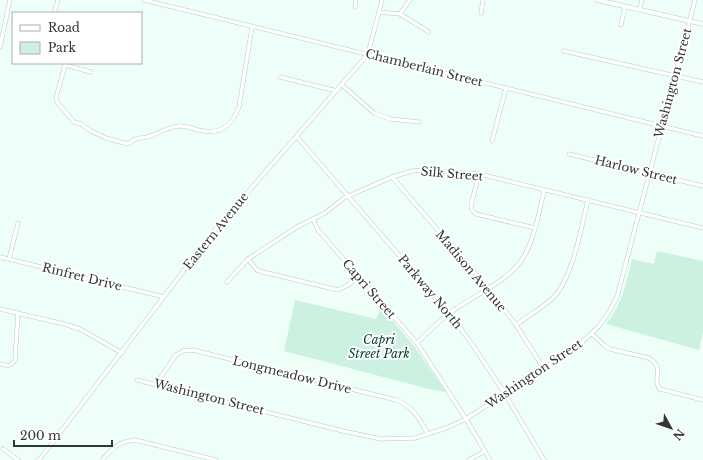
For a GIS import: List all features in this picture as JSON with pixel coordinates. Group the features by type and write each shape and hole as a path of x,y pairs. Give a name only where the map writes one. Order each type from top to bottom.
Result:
{"main road":[{"path":"597,0 703,24"}],"street":[{"path":"0,47 10,0"},
{"path":"54,12 58,0"},
{"name":"Chamberlain Street","path":"144,0 703,136"},
{"path":"355,7 356,0"},
{"name":"Eastern Avenue","path":"39,460 214,231 368,54 382,0"},
{"path":"400,14 410,0"},
{"path":"481,13 483,0"},
{"path":"639,10 642,0"},
{"name":"Washington Street","path":"136,380 335,430 374,437 404,439 415,438 428,434 466,419 578,346 592,334 609,312 616,297 640,213 695,0"},
{"path":"621,25 625,7"},
{"path":"379,12 400,14 428,32"},
{"path":"91,72 65,64 56,98 74,122 81,124 106,138 128,144 134,138 146,137 178,126 209,132 219,131 229,126 239,107 252,26"},
{"path":"564,51 703,82"},
{"path":"280,77 337,91"},
{"path":"342,85 374,113 382,117 419,122"},
{"path":"492,142 506,88"},
{"name":"Parkway North","path":"297,137 449,313 506,394 544,460"},
{"name":"Harlow Street","path":"569,154 703,186"},
{"name":"Silk Street","path":"228,282 248,259 297,227 325,213 348,196 412,171 424,170 479,174 544,191 588,200 703,228"},
{"path":"479,174 470,205 476,214 535,228"},
{"name":"Madison Avenue","path":"392,178 488,288 516,324 544,369"},
{"path":"416,343 449,313 514,269 523,258 535,228 544,191"},
{"path":"516,324 554,297 563,286 568,276 588,200"},
{"name":"Capri Street","path":"313,220 318,230 416,343 466,419 490,460"},
{"path":"9,259 18,223"},
{"name":"Rinfret Drive","path":"0,257 164,297"},
{"path":"248,259 257,270 338,290 348,285 358,276"},
{"path":"0,308 80,329 122,353"},
{"path":"0,364 8,366 12,364 14,360 18,313"},
{"path":"592,334 610,349 649,358 654,362 658,366 659,372 656,382 660,389 703,400"},
{"name":"Longmeadow Drive","path":"156,384 176,356 184,351 193,350 396,400 406,404 414,412 428,434"},
{"path":"102,460 114,447 123,442 135,440 216,460"},
{"path":"3,449 18,460"},
{"path":"469,460 485,451"}],"green space":[{"path":"657,251 703,261 703,332 699,350 606,324 620,301 632,259 654,264"},
{"name":"Capri Street Park","path":"295,300 376,319 381,307 414,346 446,392 429,389 284,351"}]}
